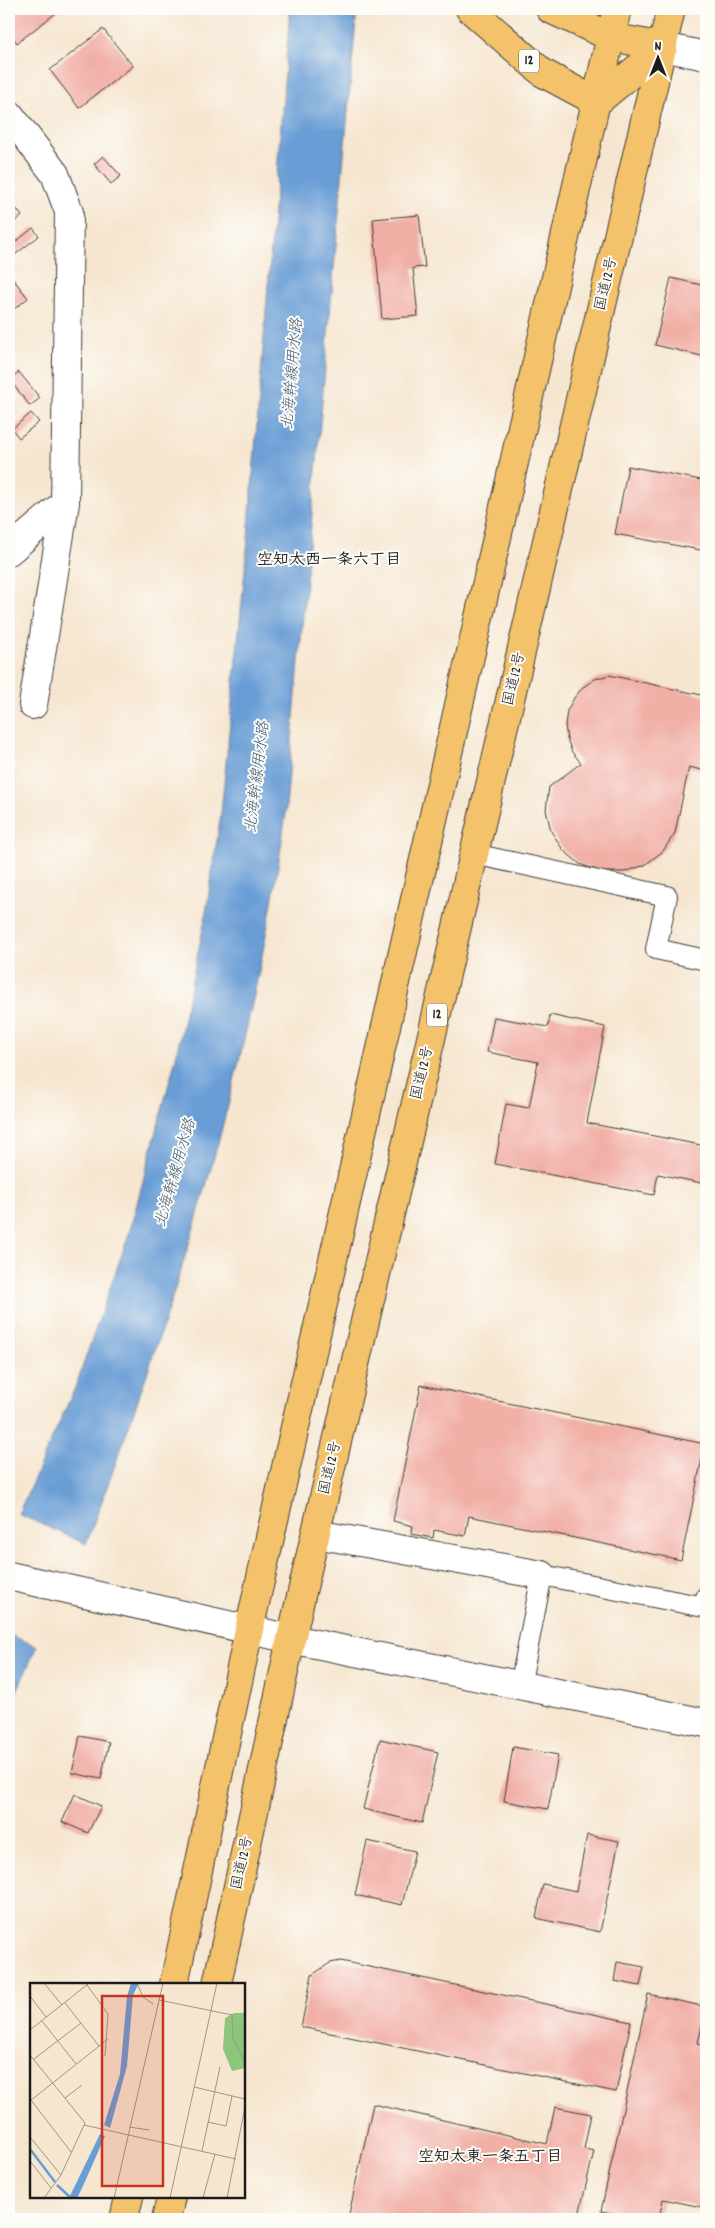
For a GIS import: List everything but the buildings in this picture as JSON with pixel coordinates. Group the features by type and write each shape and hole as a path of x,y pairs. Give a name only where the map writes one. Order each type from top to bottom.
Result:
{"highway":[{"name":"12","path":"470,9 543,73 597,102"},
{"path":"550,9 611,37 663,47"},
{"path":"174,1983 250,1630 617,9"},
{"name":"12","path":"663,47 671,9"},
{"path":"597,102 663,47"},
{"name":"国道12号","path":"216,1983 291,1639 663,47"},
{"path":"124,2219 129,2198"},
{"path":"166,2219 171,2198"}],"street":[{"path":"663,47 706,56"},
{"path":"9,114 56,174 69,212 65,503 33,705"},
{"path":"9,551 65,503"},
{"path":"316,1534 542,1575"},
{"path":"9,1576 291,1639 706,1723"}],"lane":[{"path":"474,854 667,896 656,949 706,960"},
{"path":"520,1686 542,1575 704,1607 706,1597"}],"water":[{"name":"北海幹線用水路","path":"290,9 357,9 285,819 270,912 252,1004 206,1187 149,1367 86,1544 18,1514 75,1388 128,1237 175,1061 205,919 221,813 247,550"},
{"path":"9,1635 37,1646 9,1709"}],"district":[{"name":"空知太西一条六丁目","path":"329,560"},
{"name":"空知太東一条五丁目","path":"490,2157"}]}
